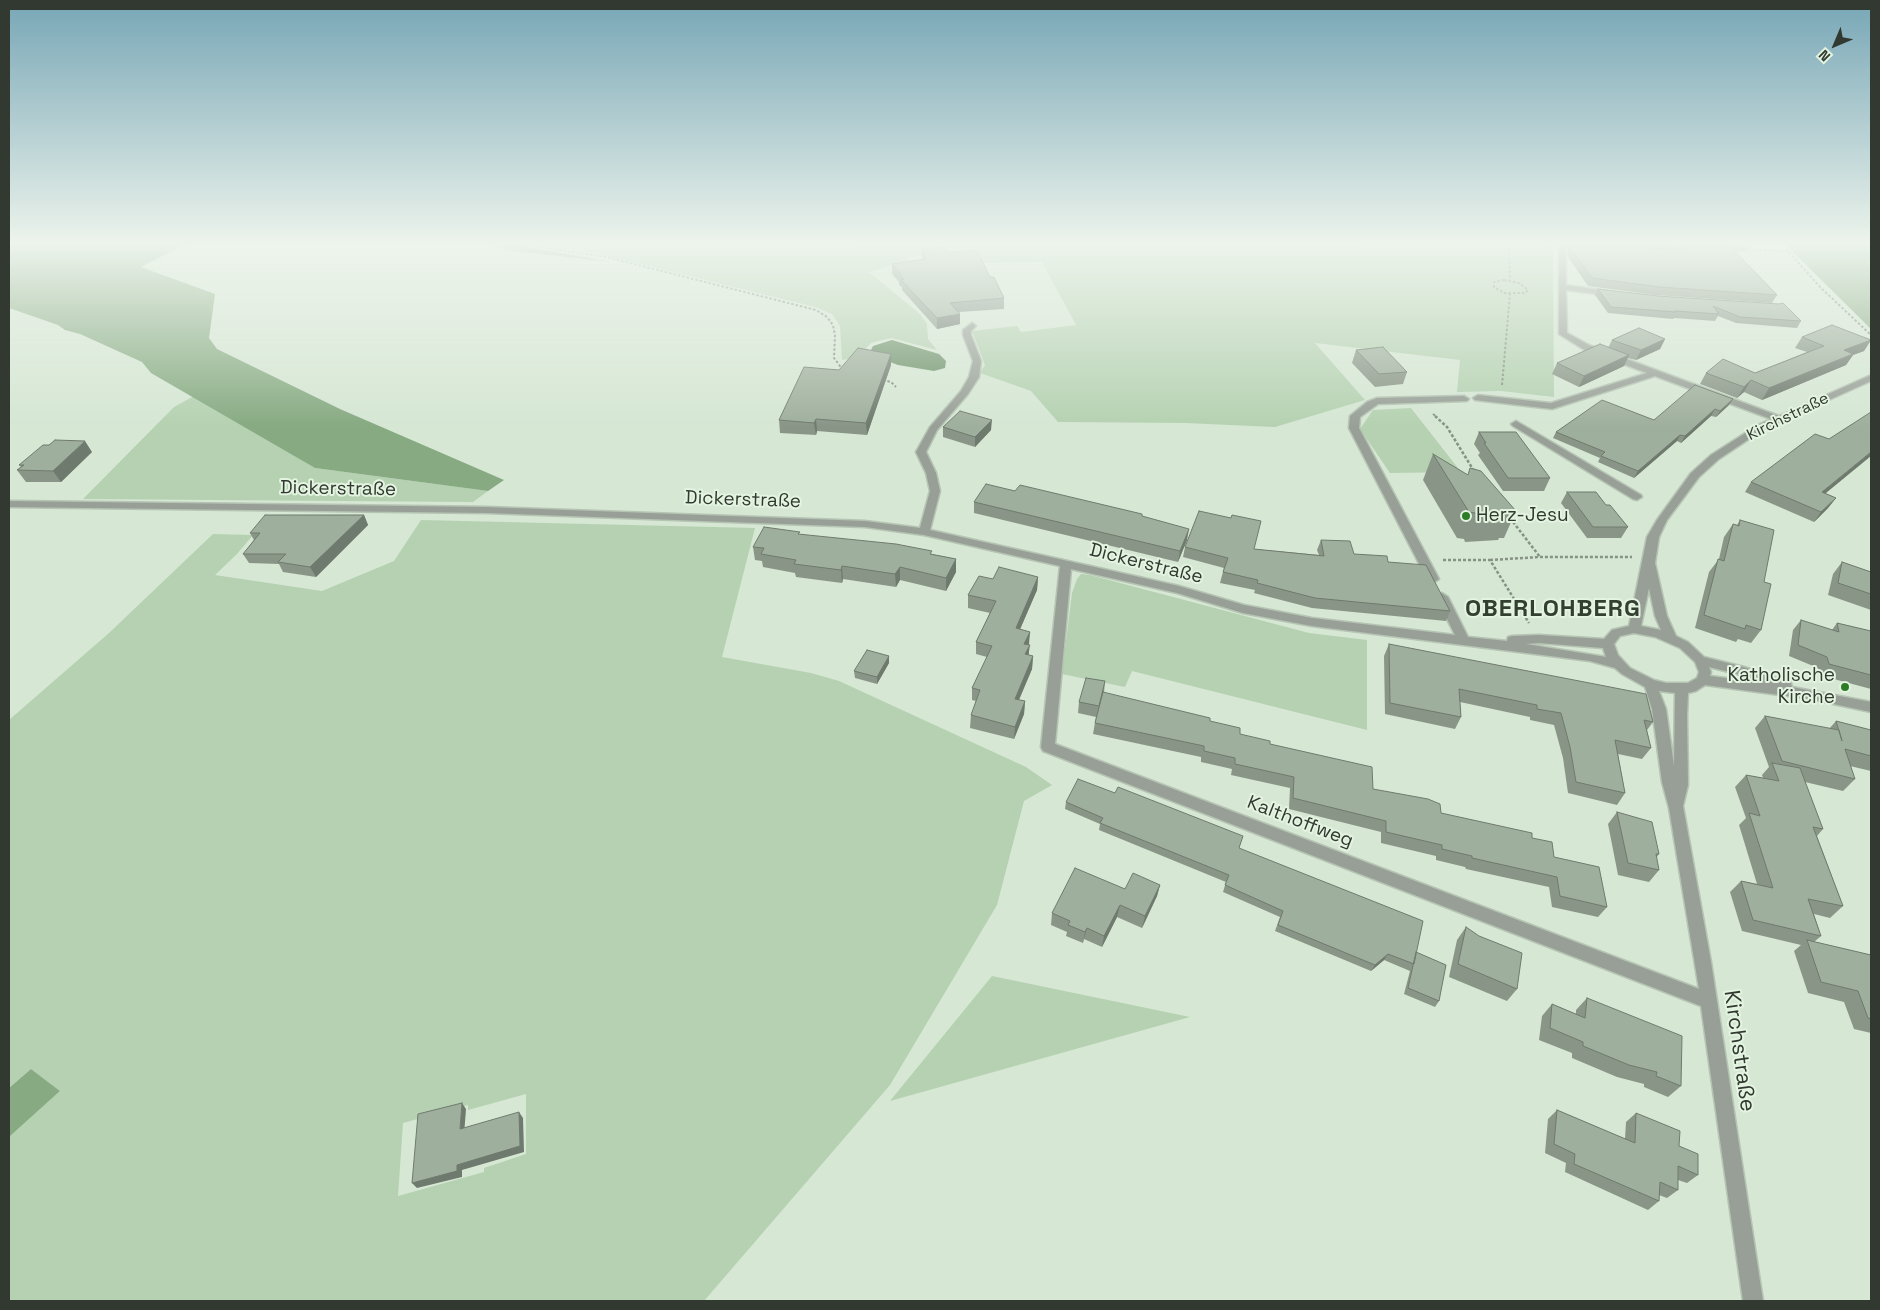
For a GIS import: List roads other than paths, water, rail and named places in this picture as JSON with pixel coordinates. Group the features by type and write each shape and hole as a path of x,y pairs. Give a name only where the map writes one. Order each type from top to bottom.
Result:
{"street":[{"path":"1562,305 1563,334 1586,347 1779,419"},
{"path":"924,532 936,491 921,452 933,429 965,392 974,377 977,361 967,335 967,330 972,326"},
{"path":"1478,398 1500,402 1552,406 1655,373"},
{"name":"Kirchstraße","path":"1634,629 1653,537 1662,520 1695,475 1715,457 1740,440 1779,419 1871,378"},
{"path":"1464,399 1377,401 1355,416 1354,428 1464,641"},
{"path":"1516,424 1637,497"},
{"name":"Dickerstraße","path":"9,504 535,511 856,524 924,532 1179,590 1244,609 1304,621 1562,653 1617,664"},
{"name":"Kirchstraße","path":"1649,560 1661,616 1670,637"},
{"name":"Kalthoffweg","path":"1066,564 1048,747 1709,1001"},
{"path":"1634,629 1646,630 1670,637 1684,645 1700,660 1705,672 1703,680 1698,684 1682,689 1650,684 1632,675 1617,664 1609,650 1608,644 1616,633 1634,629"},
{"name":"Dickerstraße","path":"1464,641 1539,640 1608,644"},
{"path":"1700,660 1740,670 1810,694"},
{"path":"1703,680 1810,694 1871,707"},
{"name":"Kirchstraße","path":"1650,684 1659,709 1669,782 1676,808 1709,1001 1753,1301"},
{"name":"Kirchstraße","path":"1676,808 1681,785 1682,689"}],"place":[{"name":"Herz-Jesu","path":"1466,516"},
{"name":"Katholische Kirche","path":"1845,687"}],"district":[{"name":"OBERLOHBERG","path":"1553,609"}]}
